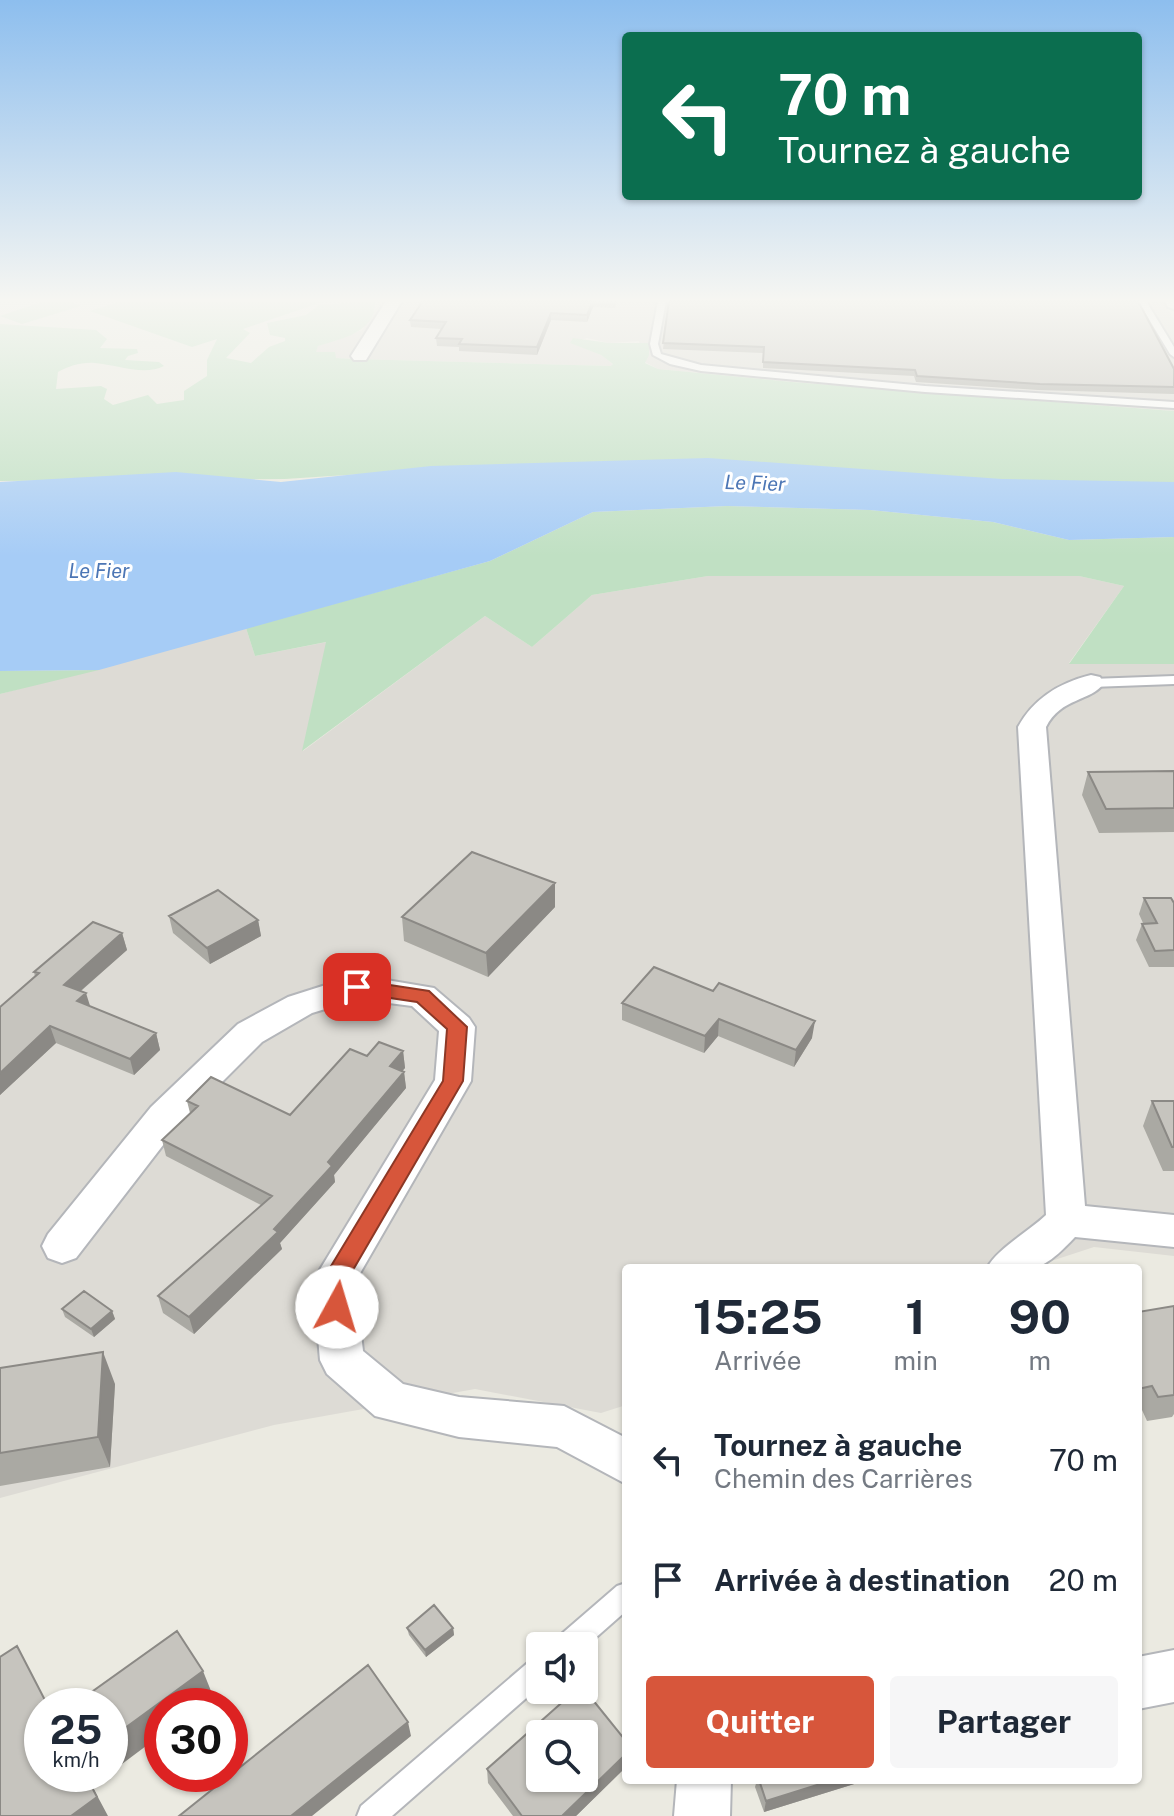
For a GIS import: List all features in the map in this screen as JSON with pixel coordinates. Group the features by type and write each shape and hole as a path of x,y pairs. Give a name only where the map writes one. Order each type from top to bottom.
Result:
{"street":[{"path":"1014,1264 1042,1245 1066,1220 1032,727 1050,700 1091,683"},
{"path":"62,1246 164,1117 250,1033 300,1005 357,987 422,996 457,1027 453,1081 334,1281 342,1360 391,1402 459,1417 564,1427 622,1460"},
{"path":"1066,1220 1174,1231"},
{"path":"1142,1682 1174,1676"},
{"path":"702,1816 704,1784"}],"lane":[{"path":"890,386 1174,405"},
{"path":"1091,683 1174,680"},
{"path":"583,1632 622,1598"},
{"path":"371,1816 526,1681"}],"shaded area":[{"path":"841,386 1174,386 1174,411"},
{"path":"708,576 1079,576 1124,586 1069,663 1174,664 1174,1256 1094,1247 1042,1264 622,1264 622,1406 601,1413 475,1389 274,1425 0,1498 0,694 246,628 255,656 327,642 303,751 485,616 532,647 592,595"}],"green space":[{"path":"0,386 56,386 56,389 101,386 107,389 104,399 113,405 148,395 157,404 184,400 184,391 192,386 841,386 1174,411 1174,484 362,474 285,479 0,481"},
{"path":"727,506 870,510 993,522 1069,540 1174,537 1174,664 1069,664 1124,586 1079,576 708,576 592,595 532,647 485,616 302,751 326,642 255,656 246,628 490,561 593,512"},
{"path":"99,670 0,694 0,671"}],"water":[{"name":"Le Fier","path":"708,458 1002,479 1174,482 1174,537 1069,540 993,522 870,510 727,506 593,512 490,561 99,670 0,671 0,482 176,472 281,482 431,466"}],"building":[{"path":"1174,771 1174,808 1106,809 1088,772"},
{"path":"472,852 555,883 486,953 402,917"},
{"path":"218,890 258,920 207,948 169,916"},
{"path":"1144,898 1171,898 1174,903 1174,950 1155,951 1142,924 1157,923"},
{"path":"93,922 122,933 64,985 86,993 77,1001 156,1033 130,1059 50,1026 0,1073 0,1007 39,973 34,972"},
{"path":"654,967 713,991 719,983 815,1021 796,1050 719,1019 705,1036 622,1003"},
{"path":"379,1042 403,1051 390,1066 404,1072 328,1162 332,1166 274,1229 278,1232 189,1317 158,1296 272,1196 162,1140 198,1106 187,1101 211,1077 290,1115 350,1049 367,1056"},
{"path":"1152,1101 1174,1101 1174,1147 1172,1147"},
{"path":"84,1291 112,1311 91,1329 62,1309"},
{"path":"1174,1306 1174,1395 1158,1397 1152,1386 1142,1388 1142,1311"},
{"path":"103,1352 98,1437 0,1453 0,1368"},
{"path":"434,1605 453,1628 425,1650 407,1628"},
{"path":"177,1631 203,1671 180,1688 144,1688 144,1714 128,1726 128,1688 97,1688"},
{"path":"17,1646 39,1688 24,1688 24,1792 94,1792 97,1797 71,1816 0,1816 0,1657"},
{"path":"368,1665 408,1722 291,1816 179,1816 209,1792 248,1792 248,1761"},
{"path":"560,1704 596,1704 622,1736 622,1758 598,1781 598,1720 542,1720"},
{"path":"526,1734 526,1792 587,1792 562,1816 522,1816 487,1769"},
{"path":"760,1784 820,1784 766,1801"}],"route":[{"path":"337,1307 334,1281 453,1081 457,1027 422,996 357,987"}]}
